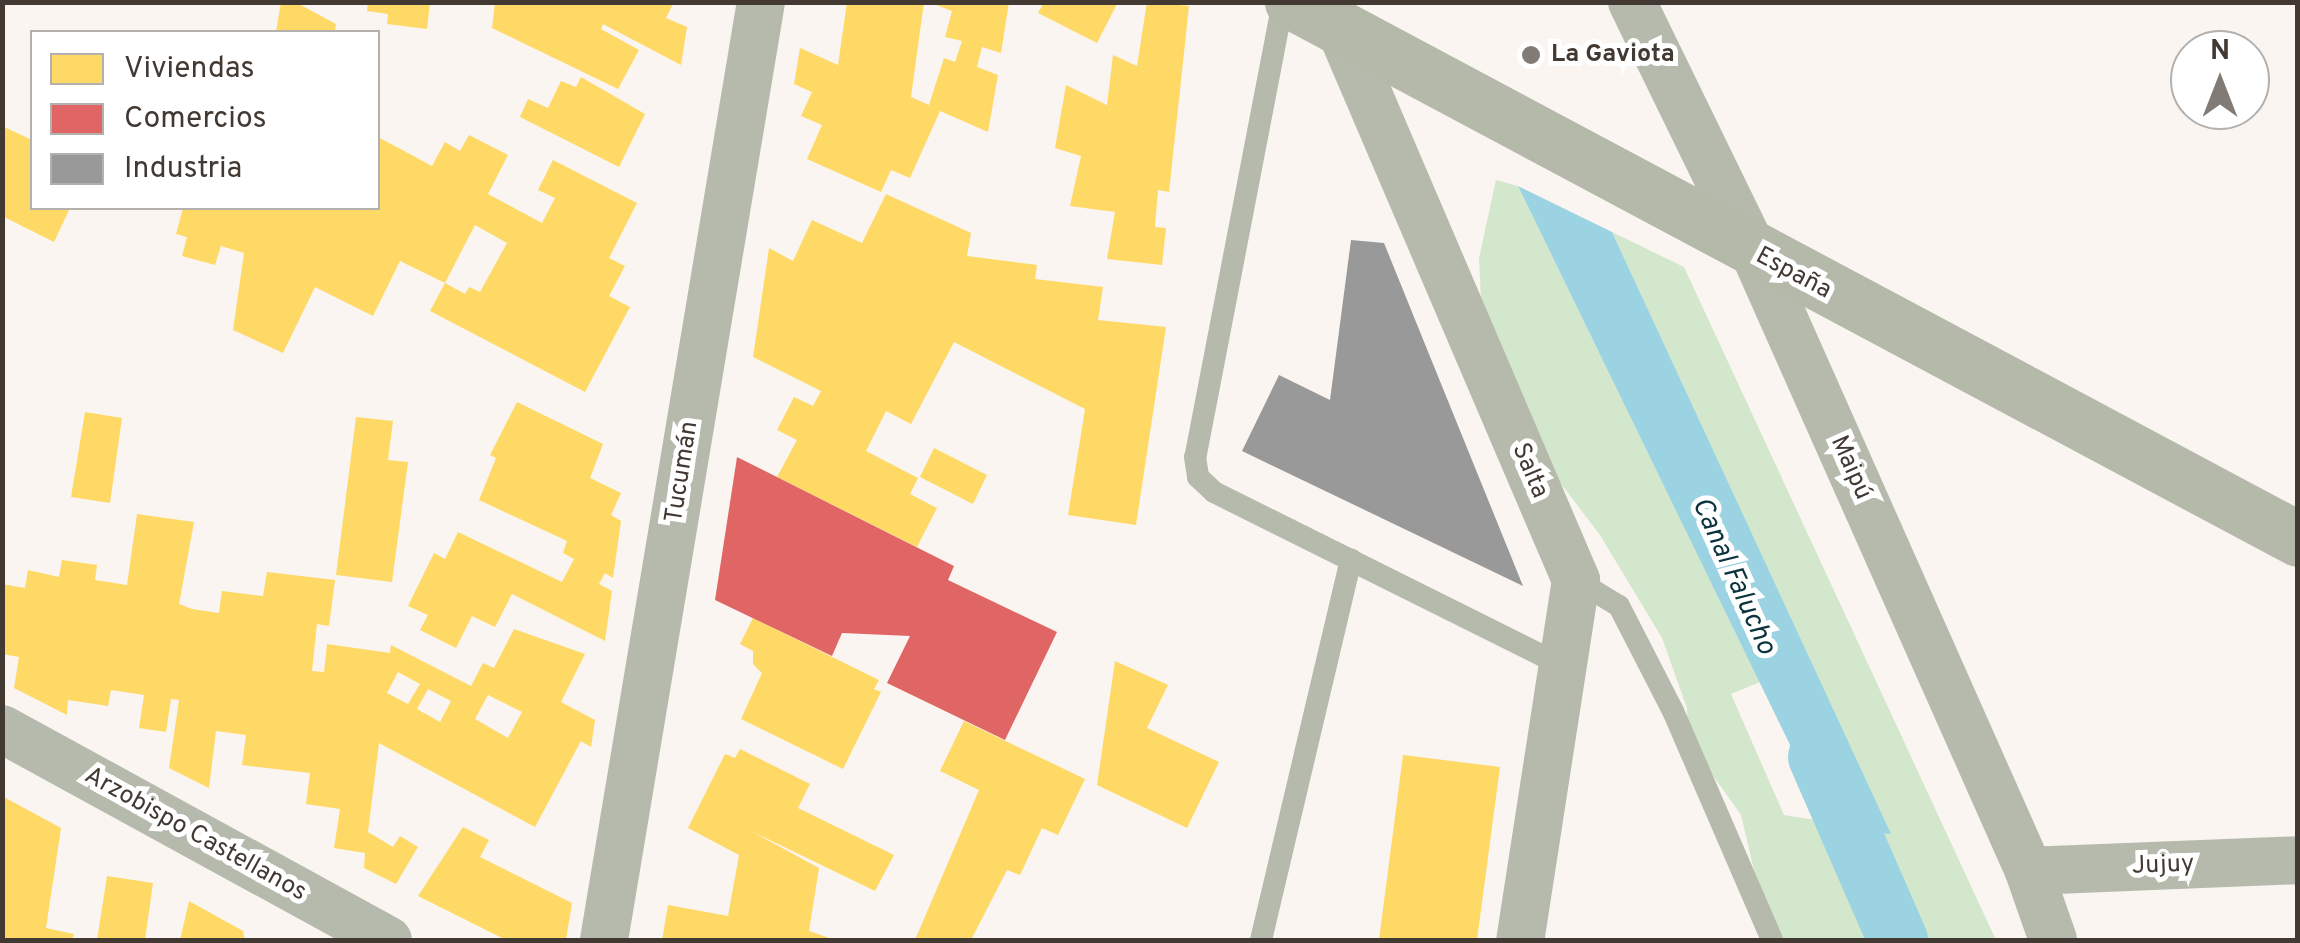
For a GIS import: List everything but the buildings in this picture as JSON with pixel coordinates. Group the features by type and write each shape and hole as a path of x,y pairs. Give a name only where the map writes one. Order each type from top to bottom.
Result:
{"street":[{"name":"Tucumán","path":"604,940 761,2"},
{"name":"Maipú","path":"1632,2 1755,254 2029,870 2053,940"},
{"name":"España","path":"1316,14 1755,254 2298,539"},
{"name":"Salta","path":"1316,14 1576,580"},
{"path":"1520,940 1576,580"},
{"name":"Arzobispo Castellanos","path":"2,729 388,940"},
{"name":"Jujuy","path":"2029,870 2298,860"}],"lane":[{"path":"1283,2 1195,457 1198,476 1214,492 1563,666"},
{"path":"1261,940 1351,560"},
{"path":"1576,580 1619,606 1673,712 1772,940"}],"green space":[{"path":"1496,180 1518,186 1760,682 1731,694 1784,815 1889,832 1612,232 1684,267 1996,940 1781,940 1758,887 1741,815 1688,740 1687,708 1662,638 1600,535 1539,455 1482,322 1479,258"}],"water":[{"path":"1518,186 1612,232 1891,834 1830,827"}],"waterway":[{"name":"Canal Falucho","path":"1818,757 1898,940"}],"place":[{"name":"La Gaviota","path":"1531,55"}]}
